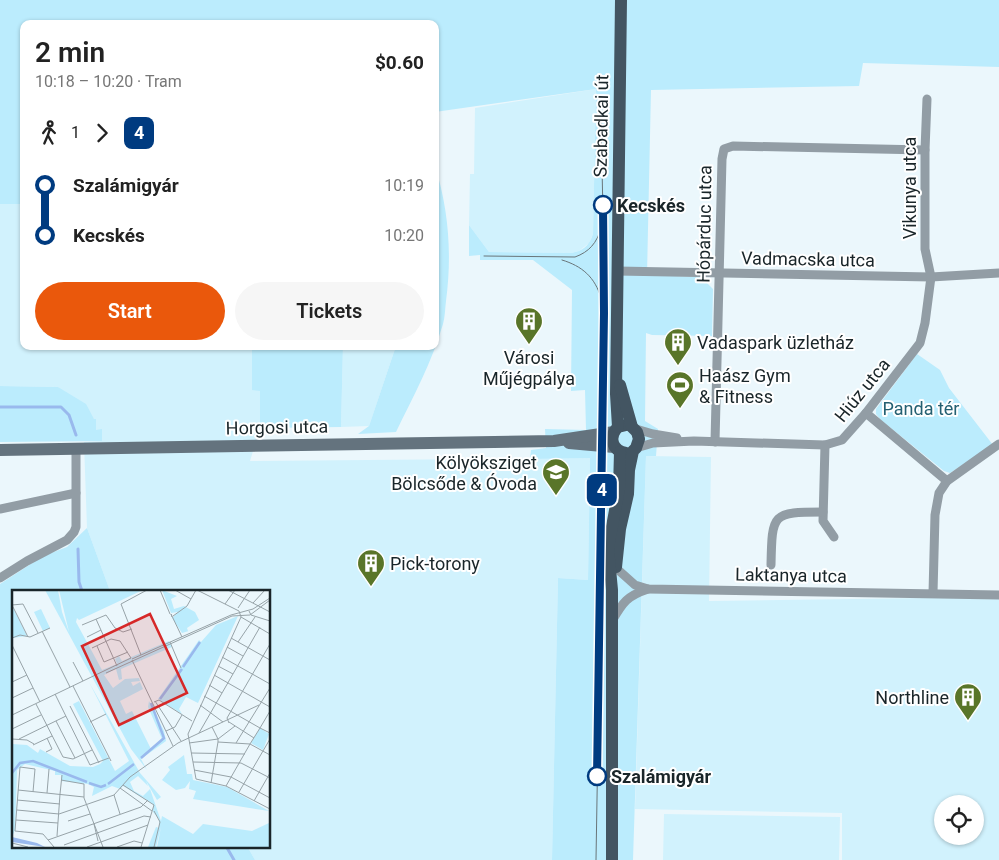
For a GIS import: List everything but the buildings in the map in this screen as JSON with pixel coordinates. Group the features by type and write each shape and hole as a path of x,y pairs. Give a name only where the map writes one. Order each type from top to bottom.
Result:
{"main road":[{"name":"Szabadkai út","path":"621,0 616,429 612,443 626,450"},
{"name":"Szabadkai út","path":"612,860 612,590 608,548 626,450 639,439 617,373"},
{"path":"616,429 629,425 634,428"},
{"name":"Szabadkai út","path":"612,590 620,529 628,494 629,470 626,450"}],"street":[{"name":"Vikunya utca","path":"927,99 925,249 930,277"},
{"name":"Hópárduc utca","path":"715,442 722,159 724,149 733,146 925,150"},
{"name":"Vadmacska utca","path":"617,271 930,277 999,273"},
{"name":"Hiúz utca","path":"626,450 653,443 715,442 825,445 842,440 920,343 925,324 930,277"},
{"path":"866,412 947,481"},
{"name":"Hiúz utca","path":"634,428 653,434 694,442"},
{"name":"Horgosi utca","path":"0,450 554,441 616,429"},
{"name":"Horgosi utca","path":"554,441 626,450"},
{"path":"933,593 935,515 939,493 947,481 999,444"},
{"path":"825,445 823,521 834,537"},
{"path":"0,578 67,540 74,532 76,527 76,449"},
{"path":"0,509 76,493"},
{"path":"771,565 772,538 780,516 789,513 823,512"},
{"name":"Laktanya utca","path":"616,568 629,581 648,589 999,595"},
{"name":"Laktanya utca","path":"612,621 626,599 648,589"}],"shaded area":[{"path":"596,89 593,234 589,243 579,251 571,253 489,252 469,225 470,174 474,174 475,108"},
{"path":"0,204 20,204 20,350 252,350 252,390 260,390 260,428 250,461 590,458 588,580 558,578 552,860 255,860 248,848 270,848 270,590 110,590 87,528 84,442 102,441 96,430 95,420 58,387 0,386"},
{"path":"343,350 395,350 369,426 341,427"},
{"path":"646,456 711,457 709,601 999,597 999,860 842,860 842,813 635,809"},
{"path":"664,814 840,817 839,860 663,860"}],"green space":[{"path":"0,0 999,0 999,67 863,63 859,86 651,90 647,275 701,277 713,289 712,336 652,335 646,333 645,421 658,429 656,456 646,456 633,860 552,860 558,578 588,580 590,458 530,459 531,450 546,448 545,429 586,430 585,390 571,391 572,290 533,260 480,260 480,255 469,256 469,225 489,252 571,253 579,251 590,242 593,234 596,89 439,111 439,20 20,20 20,204 0,204"},
{"path":"439,180 446,216 449,250 448,284 443,324 439,338"},
{"path":"252,350 343,350 341,427 260,428 260,391 252,390"},
{"path":"395,350 434,350 396,432 358,434 369,426"},
{"name":"Panda tér","path":"917,354 940,370 949,388 993,445 950,473 944,471 876,414 876,409"},
{"path":"0,386 58,387 86,404 94,419 96,419 96,430 102,429 102,441 0,442"},
{"path":"87,528 110,590 12,590 12,848 248,848 255,860 0,860 0,584 43,556 67,547"}],"waterway":[{"path":"0,407 61,407 69,415 76,435"},
{"path":"78,549 79,582 82,590"},
{"path":"227,848 234,860"}],"tram line":[{"path":"596,860 605,313 601,117"},
{"name":"4","path":"597,776 604,313 603,205"},
{"path":"484,256 575,257 592,246 601,228"},
{"path":"562,260 587,273 595,284 601,298"}],"place":[{"name":"Kecskés","path":"603,205"},
{"name":"Városi Műjégpálya","path":"529,345"},
{"name":"Vadaspark üzletház","path":"678,366"},
{"name":"Haász Gym & Fitness","path":"680,409"},
{"name":"Kölyöksziget Bölcsőde & Óvoda","path":"556,496"},
{"name":"Pick-torony","path":"371,587"},
{"name":"Northline","path":"968,721"},
{"name":"Szalámigyár","path":"597,776"}]}
